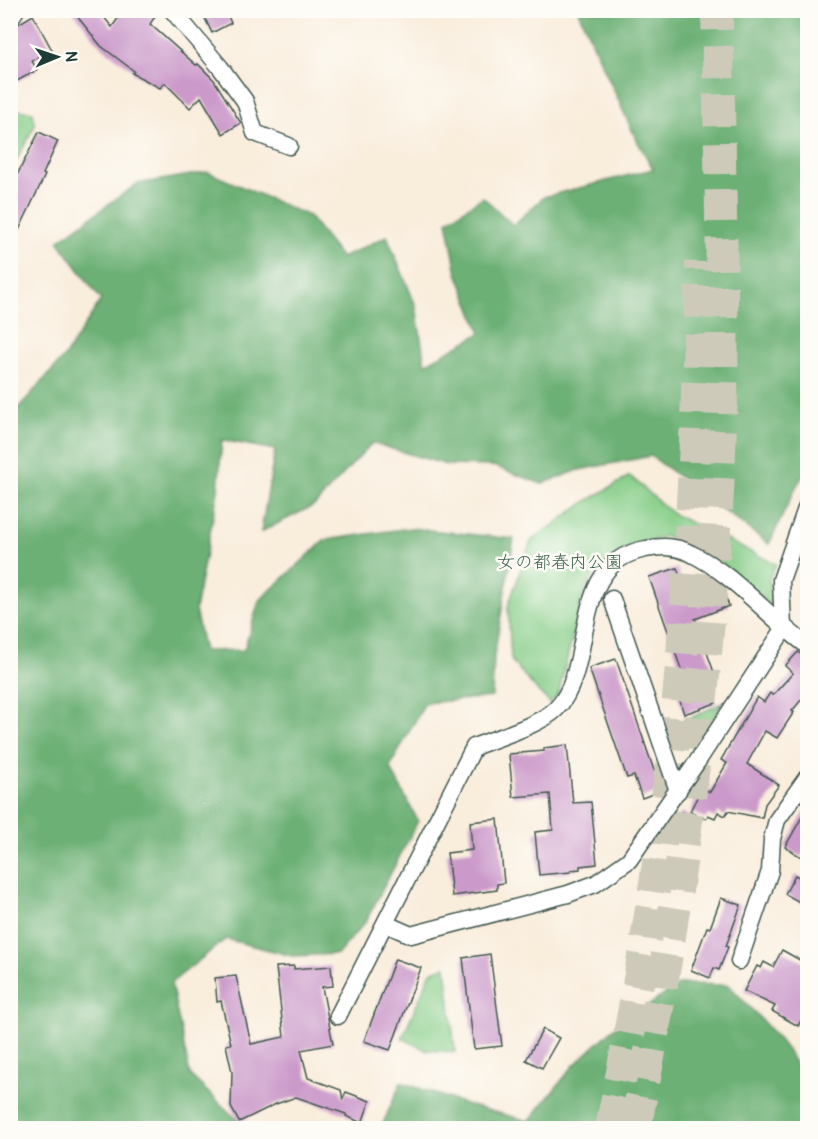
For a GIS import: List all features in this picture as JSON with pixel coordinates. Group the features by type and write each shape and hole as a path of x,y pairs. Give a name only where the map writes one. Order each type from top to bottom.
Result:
{"street":[{"path":"10,19 16,10"},
{"path":"172,10 245,101 255,133 290,146"},
{"path":"386,924 411,935 568,894 595,884 629,860 678,791 783,629 781,580 807,504"},
{"path":"338,1016 474,747 539,721 556,710 568,693 591,603 606,570 632,551 665,546 690,553 723,574 783,629 807,646"},
{"path":"612,599 678,791"},
{"path":"739,961 771,871 772,839 777,820 807,776"}],"green space":[{"path":"578,11 807,11 807,470 797,485 769,544 651,456 579,470 542,484 493,466 447,465 372,443 315,505 261,532 275,450 222,440 218,491 195,610 204,651 244,650 259,601 325,540 410,528 514,539 494,656 492,697 425,703 390,767 418,821 366,921 338,954 292,956 226,939 171,983 190,1075 246,1128 11,1128 11,416 65,356 101,300 58,241 137,184 208,172 309,216 341,258 387,236 416,306 425,364 481,333 457,273 447,221 483,197 513,225 544,197 653,169 635,137"},
{"path":"11,109 33,112 35,125 11,171"},
{"name":"女の都春内公園","path":"630,476 673,514 776,564 769,579 773,607 706,550 664,536 601,563 587,586 559,692 551,704 511,660 508,606 531,541 587,501"},
{"path":"722,703 693,754 684,721"},
{"path":"446,966 455,1052 426,1050 402,1038 431,972"},
{"path":"680,984 729,985 763,1021 795,1062 802,1077 808,1100 807,1128 381,1128 401,1082 468,1105 529,1121 574,1065 613,1029"}],"building":[{"path":"72,10 98,10 112,27 124,10 159,10 150,24 214,80 241,123 223,134 201,97 190,108 165,83 160,88 132,73 134,71 101,46"},
{"path":"201,10 225,10 231,23 212,33"},
{"path":"33,15 52,50 32,61 37,70 10,85 10,29"},
{"path":"39,132 58,141 43,174 45,175 10,249 10,189"},
{"path":"677,568 690,605 724,592 729,606 695,619 716,678 712,680 716,690 712,692 716,703 684,714 678,695 689,692 649,577"},
{"path":"798,652 805,658 807,656 807,693 792,711 794,712 777,738 765,731 747,764 779,785 765,804 762,818 728,811 725,816 718,812 715,818 708,815 706,819 690,811 702,788 710,792 727,763 721,760 757,697 764,702 770,693 773,695 793,673 785,666"},
{"path":"616,659 661,791 642,798 634,776 627,778 589,668"},
{"path":"567,745 573,803 591,802 597,864 580,866 580,869 571,870 571,872 539,875 535,832 553,830 550,794 513,797 509,754 544,751 544,748"},
{"path":"807,808 807,845 801,857 785,847"},
{"path":"682,812 695,821 685,837 671,828"},
{"path":"498,819 504,883 497,884 497,890 452,896 447,853 472,850 470,822"},
{"path":"795,875 807,881 807,906 785,894"},
{"path":"721,898 741,905 719,970 714,968 710,978 691,970"},
{"path":"782,950 807,964 807,1010 798,1026 772,1011 775,1006 744,991 757,966 761,968 764,962 773,967"},
{"path":"490,954 502,1046 474,1049 463,958"},
{"path":"395,959 421,968 390,1050 364,1041"},
{"path":"294,966 294,969 331,966 333,986 322,987 333,1044 301,1050 308,1078 341,1090 343,1099 346,1092 370,1101 362,1123 346,1114 296,1097 239,1122 231,1107 232,1072 226,1045 231,1044 221,1001 217,1002 215,978 236,976 251,1044 284,1037 276,967"},
{"path":"543,1029 559,1038 542,1068 526,1060"}],"tunnel":[{"path":"635,1128 653,1037 682,855 694,763 712,579 722,395 717,10"},
{"path":"611,1128 648,925 664,823 676,720 693,492 701,262"}]}
